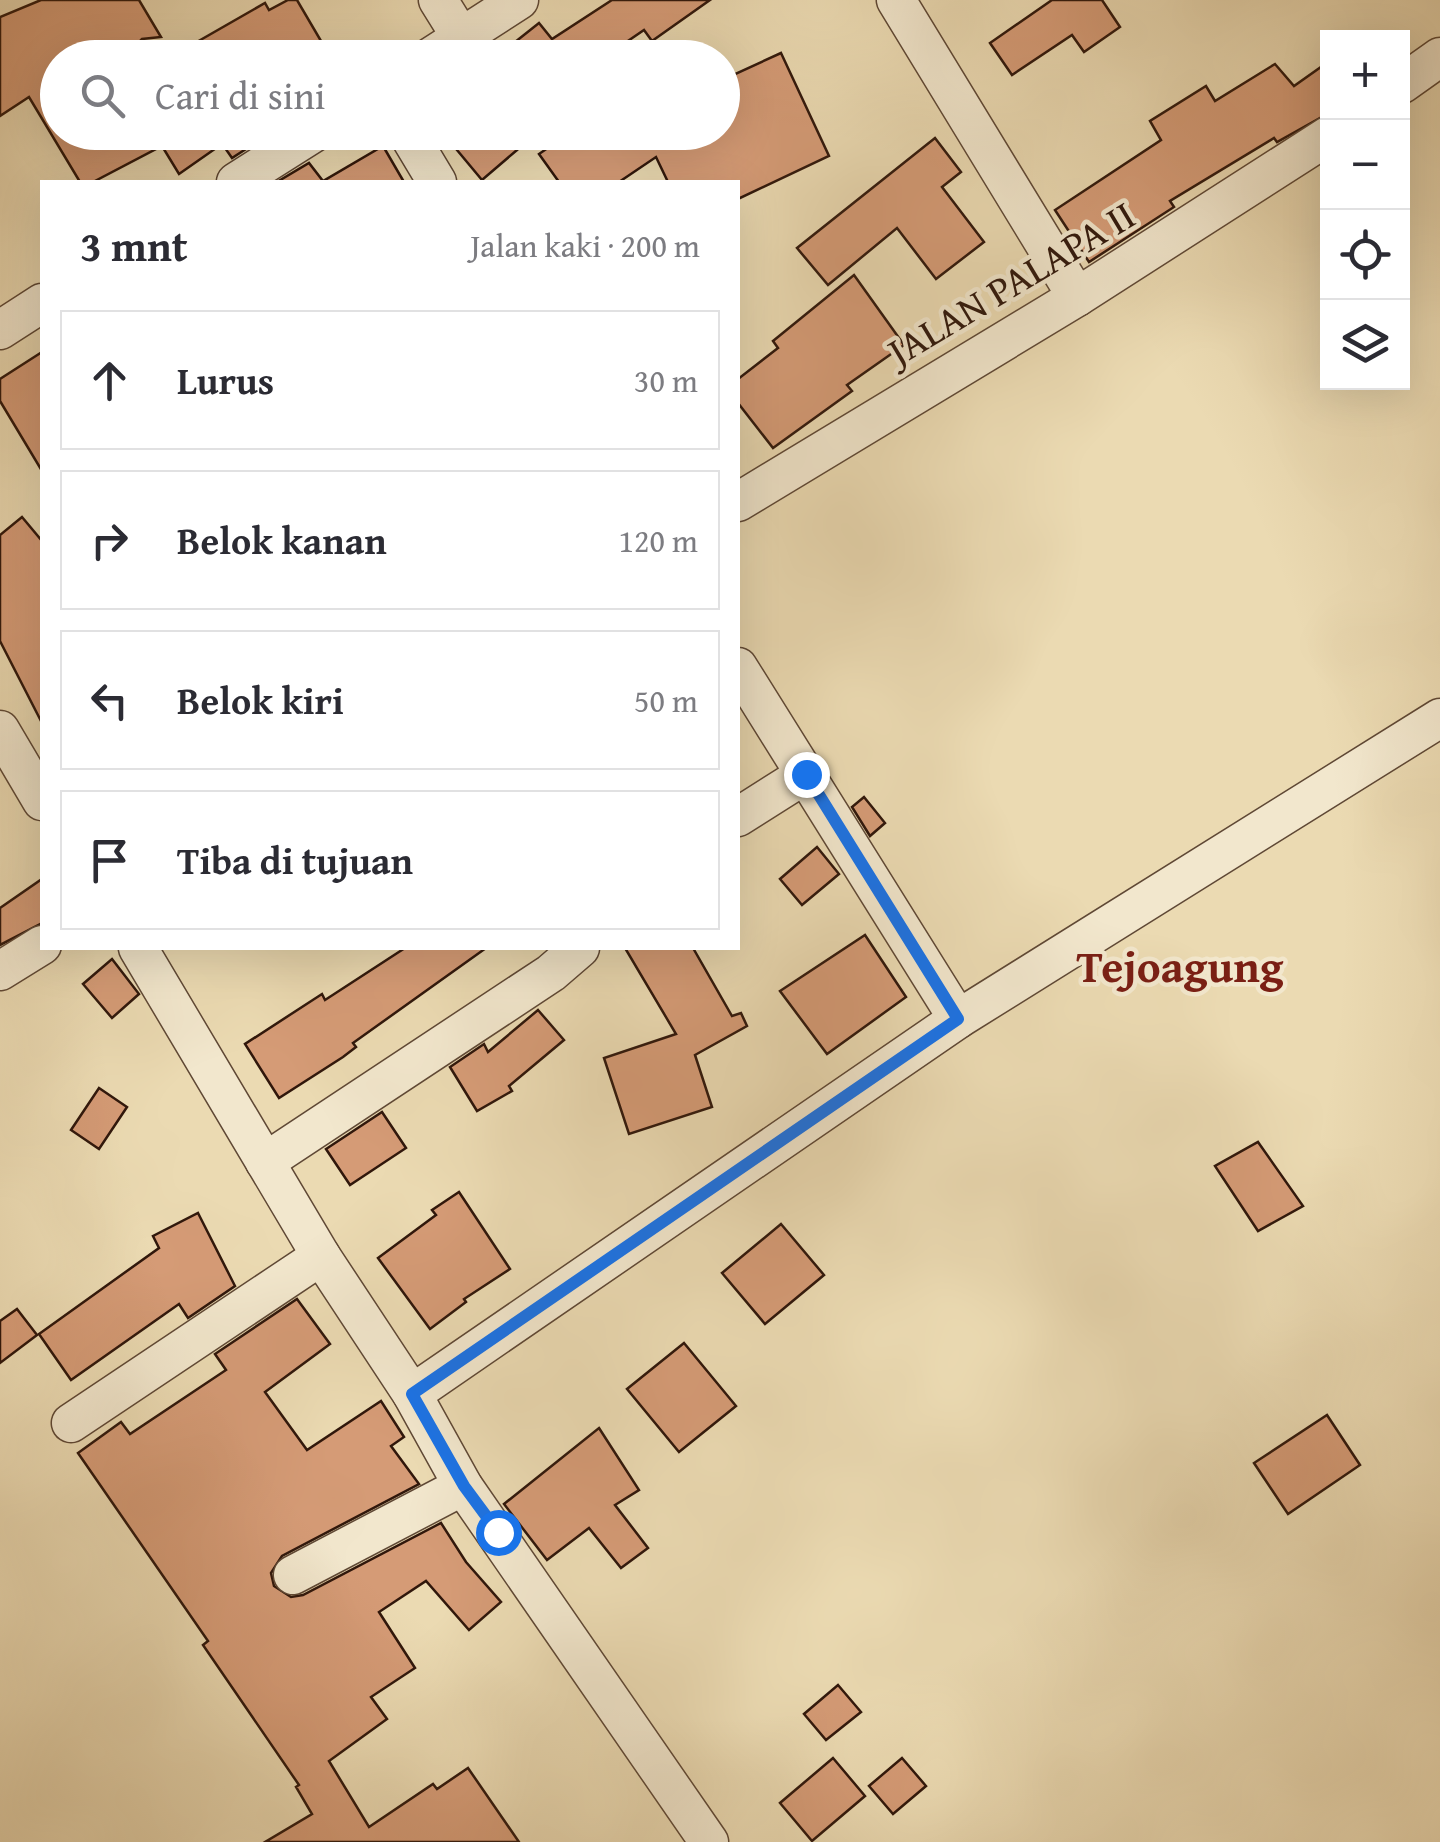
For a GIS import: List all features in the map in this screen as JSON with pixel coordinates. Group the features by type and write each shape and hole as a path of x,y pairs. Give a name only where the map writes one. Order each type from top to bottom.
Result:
{"street":[{"path":"438,0 461,37"},
{"path":"456,40 519,0"},
{"path":"896,0 1077,297"},
{"path":"1410,78 1440,57"},
{"name":"JALAN PALAPA II","path":"740,501 1077,297 1320,141"},
{"path":"239,180 287,150"},
{"path":"417,150 436,180"},
{"path":"0,330 40,303"},
{"path":"740,670 958,1019"},
{"path":"412,1394 958,1019 1440,718"},
{"path":"0,730 40,798"},
{"path":"740,816 806,774"},
{"path":"0,971 40,946"},
{"path":"139,950 321,1256 412,1394 464,1486 709,1842"},
{"path":"265,1162 543,960 574,950"},
{"path":"70,1423 321,1256"},
{"path":"293,1575 464,1486"}],"building":[{"path":"41,0 139,0 161,37 40,40 40,115 29,97 0,116 0,17"},
{"path":"288,0 297,0 320,40 200,40 265,3 269,10"},
{"path":"612,0 710,0 653,40 644,30 629,40 518,40 539,23 552,39"},
{"path":"1052,0 1102,0 1120,27 1084,52 1072,35 1012,75 990,43"},
{"path":"781,53 829,156 740,198 740,180 667,180 656,157 622,180 558,180 539,154 545,150 740,150 740,72"},
{"path":"1275,64 1294,86 1320,68 1320,118 1277,142 1274,138 1170,201 1174,207 1089,262 1055,210 1161,140 1150,121 1206,86 1215,101"},
{"path":"935,138 961,172 942,187 984,242 936,279 897,228 828,285 797,248"},
{"path":"61,150 154,150 97,180 79,180"},
{"path":"164,150 213,150 179,174"},
{"path":"226,150 244,150 232,158"},
{"path":"376,150 385,150 403,180 325,180"},
{"path":"457,150 517,150 482,180"},
{"path":"309,163 322,180 280,180"},
{"path":"854,275 904,345 847,385 852,391 773,448 740,406 740,377 778,348 773,341"},
{"path":"40,353 40,468 0,401 0,379"},
{"path":"22,517 40,539 40,719 0,641 0,535"},
{"path":"864,797 885,823 870,836 852,807"},
{"path":"817,847 839,874 802,905 780,879"},
{"path":"40,880 40,924 0,945 0,908"},
{"path":"865,935 906,997 827,1054 780,991"},
{"path":"402,950 483,950 353,1043 356,1047 343,1057 279,1098 245,1044 322,994 325,1000"},
{"path":"626,950 694,950 732,1016 741,1013 747,1026 695,1055 712,1107 629,1134 604,1058 676,1034"},
{"path":"112,959 139,994 112,1018 83,984"},
{"path":"538,1010 564,1040 509,1086 512,1091 477,1111 450,1067 484,1044 488,1052"},
{"path":"99,1088 127,1107 99,1149 71,1130"},
{"path":"382,1112 406,1148 350,1185 326,1149"},
{"path":"1258,1142 1303,1206 1258,1231 1215,1166"},
{"path":"459,1192 510,1269 464,1299 466,1302 430,1329 378,1258 436,1215 432,1210"},
{"path":"198,1213 235,1286 188,1318 179,1304 71,1380 39,1334 159,1248 153,1236"},
{"path":"781,1224 824,1275 765,1324 722,1273"},
{"path":"297,1299 330,1344 265,1392 307,1450 381,1401 404,1437 391,1446 419,1484 282,1556 271,1573 274,1586 291,1597 303,1595 441,1523 466,1562 501,1602 469,1630 426,1581 379,1612 415,1668 371,1697 387,1719 329,1761 369,1827 433,1784 437,1789 468,1768 519,1842 265,1842 312,1814 296,1787 299,1785 203,1645 208,1641 78,1453 121,1422 130,1434 226,1370 215,1354"},
{"path":"17,1309 37,1335 0,1363 0,1321"},
{"path":"684,1343 736,1406 679,1452 627,1389"},
{"path":"1327,1415 1360,1465 1288,1514 1254,1463"},
{"path":"599,1428 639,1490 615,1505 648,1548 621,1568 589,1528 547,1560 504,1504"},
{"path":"838,1685 861,1712 826,1740 804,1714"},
{"path":"833,1758 865,1796 812,1841 780,1803"},
{"path":"902,1758 926,1786 893,1814 869,1786"}],"district":[{"name":"Tejoagung","path":"1180,966"}],"route":[{"path":"498,1532 464,1486 412,1394 958,1019 806,774"}]}
